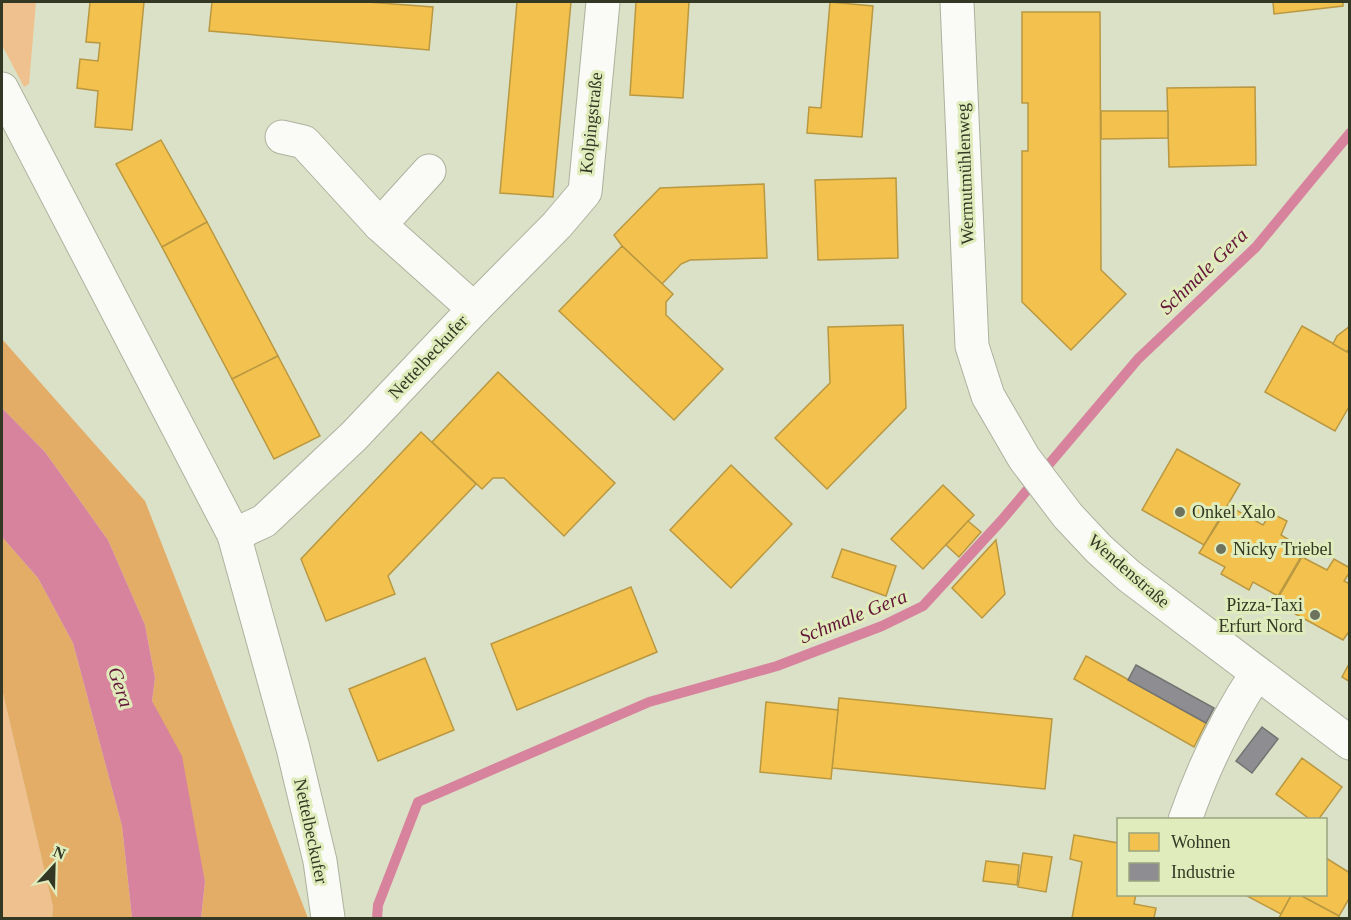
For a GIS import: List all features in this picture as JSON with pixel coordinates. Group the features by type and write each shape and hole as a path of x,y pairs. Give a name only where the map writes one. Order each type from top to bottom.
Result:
{"street":[{"name":"Kolpingstraße","path":"474,309 557,225 585,192 603,2"},
{"name":"Wermutmühlenweg","path":"957,2 972,346"},
{"name":"Nettelbeckufer","path":"2,89 234,535 293,748 320,861 327,918"},
{"name":"Nettelbeckufer","path":"234,535 264,521 354,436 474,309 380,225 304,142 282,137"},
{"path":"380,225 429,171"},
{"name":"Wendenstraße","path":"972,346 988,396 1024,458 1048,491 1099,549 1129,576 1350,743"},
{"path":"1185,818 1198,782 1241,697 1257,673"}],"shaded area":[{"path":"2,2 36,2 29,84 24,87 2,45"},
{"path":"2,339 145,501 308,918 201,918 205,882 161,721 152,701 155,678 145,625 108,540 45,452 2,408"},
{"path":"2,537 38,578 73,643 122,826 132,918 52,918 53,907 2,689"},
{"path":"2,689 53,907 52,918 2,918"}],"water":[{"name":"Gera","path":"2,408 45,452 108,540 145,625 155,678 152,701 182,756 205,882 201,918 132,918 122,826 73,643 38,578 2,537"}],"building: Wohnen":[{"path":"90,2 144,2 132,130 95,127 98,91 77,88 80,59 98,61 100,43 86,42"},
{"path":"212,2 367,2 433,7 429,50 209,31"},
{"path":"517,2 571,2 553,197 500,193"},
{"path":"636,2 689,2 683,98 630,95"},
{"path":"830,2 873,6 862,137 807,133 809,107 821,108"},
{"path":"1273,2 1343,2 1343,6 1274,14"},
{"path":"1022,12 1100,12 1101,270 1126,294 1071,350 1022,302 1022,151 1028,151 1028,103 1022,103"},
{"path":"1255,87 1256,165 1169,167 1167,88"},
{"path":"1101,111 1168,111 1168,138 1101,139"},
{"path":"161,140 207,222 162,247 116,164"},
{"path":"896,178 898,258 818,260 815,180"},
{"path":"764,184 767,258 690,260 681,264 662,284 622,246 614,235 660,188"},
{"path":"207,222 278,356 232,379 162,247"},
{"path":"622,246 673,294 666,302 666,315 723,369 674,420 559,311"},
{"path":"903,325 906,408 827,489 775,438 830,383 828,327"},
{"path":"1302,326 1350,353 1350,405 1335,431 1265,392"},
{"path":"1350,326 1350,347 1347,352 1333,344 1337,336"},
{"path":"278,356 320,436 274,459 232,379"},
{"path":"498,372 615,483 564,536 504,478 493,478 482,489 432,442"},
{"path":"421,432 476,484 388,576 395,594 326,621 301,559"},
{"path":"1177,449 1240,484 1204,545 1142,510"},
{"path":"731,465 792,524 731,588 670,530"},
{"path":"943,485 974,515 923,569 891,539"},
{"path":"1229,506 1263,525 1271,513 1287,521 1281,535 1305,550 1278,596 1253,582 1249,590 1221,574 1225,567 1199,553"},
{"path":"968,521 981,532 959,557 946,545"},
{"path":"996,540 1005,594 982,618 952,588"},
{"path":"842,549 896,566 886,596 832,577"},
{"path":"1302,557 1327,570 1334,559 1350,568 1344,581 1350,584 1350,634 1348,633 1343,640 1275,603"},
{"path":"631,587 657,652 517,710 491,644"},
{"path":"1086,656 1206,723 1194,747 1074,679"},
{"path":"425,658 454,730 378,761 349,689"},
{"path":"1350,662 1350,682 1342,677"},
{"path":"839,698 1052,719 1045,789 832,768"},
{"path":"766,702 838,710 831,779 760,772"},
{"path":"1302,758 1342,787 1319,818 1308,818 1276,794"},
{"path":"1074,835 1117,843 1117,896 1136,896 1134,904 1156,908 1154,918 1072,918 1082,862 1070,859"},
{"path":"1023,853 1052,857 1046,892 1018,887"},
{"path":"1327,859 1350,873 1350,897 1339,916 1302,896 1327,896"},
{"path":"986,861 1019,865 1017,885 983,881"},
{"path":"1247,896 1291,896 1281,914"},
{"path":"1291,896 1302,896 1339,916 1338,918 1279,918"}],"building: Industrie":[{"path":"1136,665 1214,708 1206,723 1128,680"},
{"path":"1262,727 1278,739 1252,773 1236,761"}],"waterway":[{"name":"Schmale Gera","path":"377,918 378,905 418,802 649,702 777,666 882,626 923,606 1001,521 1138,359 1256,247 1350,133"}],"place":[{"name":"Onkel Xalo","path":"1180,512"},
{"name":"Nicky Triebel","path":"1221,549"},
{"name":"Pizza-Taxi Erfurt Nord","path":"1315,615"}]}
